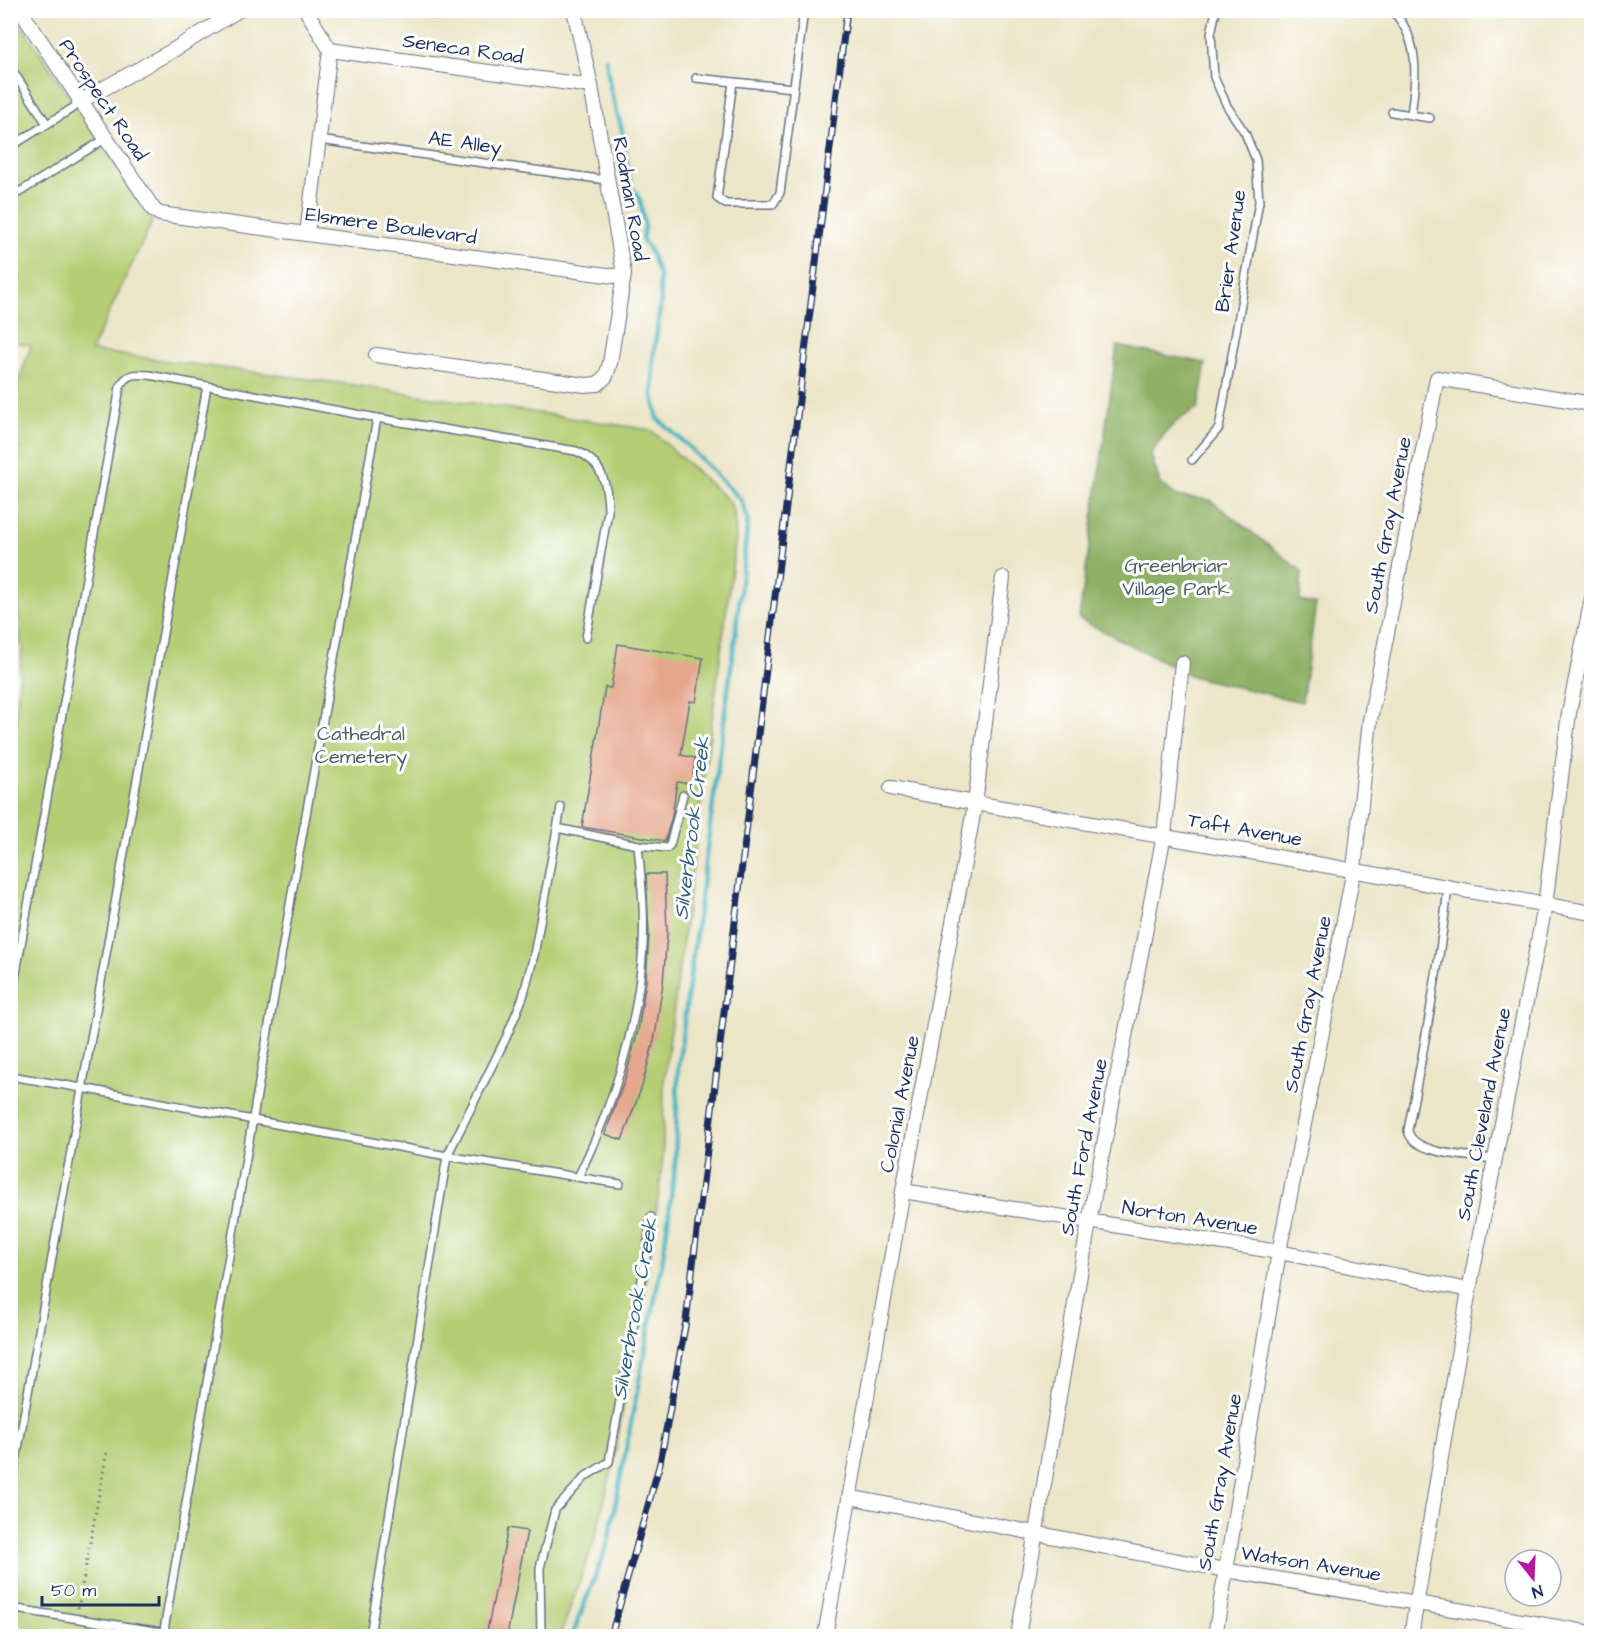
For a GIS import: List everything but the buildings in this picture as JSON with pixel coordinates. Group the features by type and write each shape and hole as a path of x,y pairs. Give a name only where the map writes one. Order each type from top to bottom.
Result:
{"street":[{"name":"Prospect Road","path":"20,10 80,103 154,210"},
{"path":"80,103 239,10"},
{"path":"306,10 330,50 307,234"},
{"name":"Rodman Road","path":"376,355 585,385 598,384 609,371 624,274 591,86 574,10"},
{"name":"Seneca Road","path":"330,50 591,86"},
{"name":"Elsmere Boulevard","path":"154,210 160,214 614,276 624,274"},
{"name":"South Gray Avenue","path":"1215,1636 1280,1252 1354,869 1370,720 1437,378 1592,404"},
{"name":"Colonial Avenue","path":"825,1636 903,1191 975,804 1003,578"},
{"name":"South Cleveland Avenue","path":"1411,1636 1469,1290 1545,906 1569,712 1592,598"},
{"name":"South Ford Avenue","path":"1018,1636 1089,1222 1164,836 1182,663"},
{"name":"Taft Avenue","path":"891,788 1592,913"},
{"name":"Norton Avenue","path":"903,1191 1280,1252 1469,1290"},
{"name":"Watson Avenue","path":"849,1497 1225,1570 1592,1633"}],"lane":[{"path":"733,82 717,198 726,204 773,204 780,193 804,10"},
{"name":"Brier Avenue","path":"1192,460 1219,428 1259,202 1256,160 1245,133 1227,106 1214,77 1212,33 1216,10"},
{"path":"1392,10 1412,42 1416,77 1411,114"},
{"path":"13,71 47,124"},
{"path":"696,78 793,88"},
{"path":"10,147 80,103"},
{"path":"1392,112 1430,118"},
{"path":"10,198 105,140"},
{"name":"AE Alley","path":"319,140 606,180"},
{"path":"10,1007 120,387 124,379 136,374 576,451 586,455 602,473 607,488 608,511 586,638"},
{"path":"10,1494 207,386"},
{"path":"163,1635 377,418"},
{"path":"557,828 638,846 662,848 670,845 683,795"},
{"path":"370,1636 447,1156 506,1038 523,997 534,955 561,807"},
{"path":"578,1177 599,1136 614,1093 634,1018 643,944 638,846"},
{"path":"1448,888 1438,971 1408,1130 1409,1136 1416,1143 1432,1150 1495,1159"},
{"path":"10,1076 447,1156 620,1184"},
{"path":"541,1636 540,1568 555,1510 586,1476 609,1462 644,1269 651,1216"},
{"path":"10,1608 163,1635 186,1636"}],"path":[{"path":"76,1619 107,1451"}],"green space":[{"name":"Cathedral Cemetery","path":"11,10 153,220 91,351 339,383 651,430 730,502 734,513 736,538 664,1082 663,1155 651,1247 614,1461 595,1539 560,1636 11,1636 10,782 22,650 11,524 20,447 11,443 10,409 31,345 11,342"},
{"name":"Greenbriar Village Park","path":"1117,346 1206,363 1198,409 1182,417 1170,427 1151,454 1160,483 1177,496 1210,500 1302,571 1300,601 1316,604 1302,702 1194,677 1079,619"}],"waterway":[{"name":"Silverbrook Creek","path":"572,1636 608,1543 664,1251 675,1166 678,1068 736,630 748,520 741,500 658,419 653,396 653,359 661,302 659,275 650,251 642,239 645,226 640,200 631,186 622,130 610,88 606,59"}],"railway":[{"path":"611,1636 660,1463 686,1321 847,10"}]}
